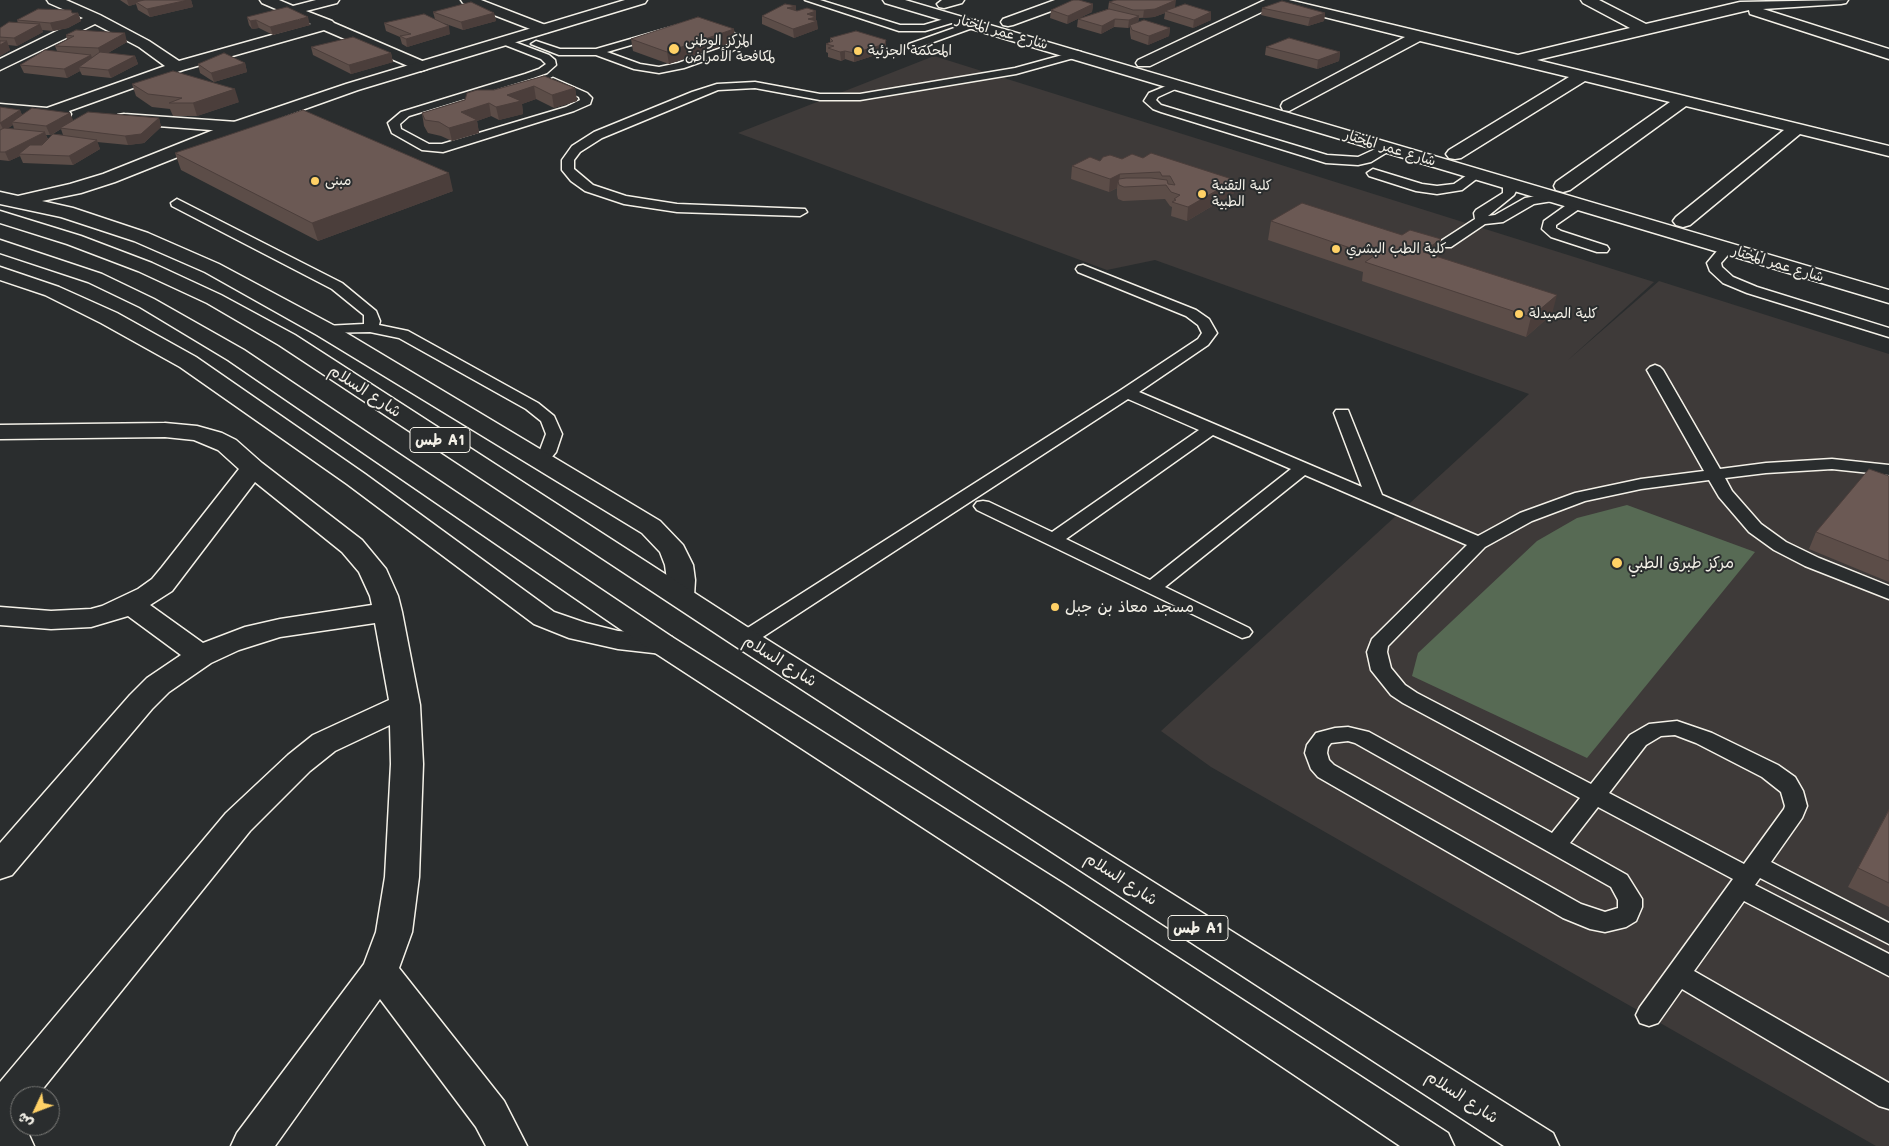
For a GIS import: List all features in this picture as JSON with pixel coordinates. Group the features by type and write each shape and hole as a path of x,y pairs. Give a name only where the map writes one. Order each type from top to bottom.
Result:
{"main road":[{"path":"54,0 95,18 144,44 177,67"},
{"path":"267,0 327,24 421,66"},
{"path":"294,10 332,0"},
{"path":"468,0 543,30"},
{"path":"5,205 109,178 288,108 640,0"},
{"name":"شارع عمر المختار","path":"890,0 946,6 1008,22 1455,154 1559,192 1577,204 1889,297"},
{"path":"1008,22 1068,0"},
{"path":"1144,63 1274,0 1889,151"},
{"path":"1588,0 1643,29"},
{"path":"1518,60 1740,6 1831,0"},
{"name":"شارع عمر المختار","path":"946,6 974,24 1509,184 1559,192 1683,221 1889,280"},
{"path":"1740,6 1889,54"},
{"path":"0,65 95,18"},
{"path":"48,113 177,67 327,24"},
{"path":"1289,106 1418,36"},
{"path":"1077,54 1095,48"},
{"path":"1455,154 1582,76"},
{"path":"1559,192 1682,100"},
{"path":"0,109 88,116"},
{"path":"108,118 237,127"},
{"path":"1683,221 1796,128"},
{"path":"1866,146 1881,134"},
{"path":"66,212 88,192 109,178"},
{"path":"5,205 66,212 142,237 212,268 325,330 637,517 663,538 673,551 679,565 681,580 680,596"},
{"name":"شارع السلام","path":"5,205 74,240 145,267 247,316 287,340 745,639 1539,1146"},
{"path":"0,246 95,278 147,303 236,355 662,644 1052,894 1434,1146"},
{"path":"0,273 52,292 109,318 188,362 356,479 544,618 594,635 618,640 662,644"},
{"path":"0,432 165,430 197,433 227,445 253,468 300,504 363,557 379,582 388,612 405,705 407,764 402,877 394,932 380,971 251,1146"},
{"path":"0,616 70,620 98,616 131,605 162,585 253,468"},
{"path":"131,605 201,656"},
{"path":"0,866 158,685 201,656 229,642 280,628 388,612"},
{"path":"0,1112 238,822 299,763 324,743 405,705"},
{"path":"380,971 490,1114 507,1146"},
{"path":"0,1121 14,1146"}],"lane":[{"path":"810,0 899,28 925,28 946,6"},
{"path":"913,46 974,24"},
{"path":"512,39 558,52 597,52 686,26 705,27 731,35 739,41 728,49 680,66 658,70 638,67 597,52"},
{"path":"512,39 545,57 551,62 551,65 543,71 529,76 405,114 394,123 396,131 426,147 443,148 570,109 586,102 586,98 582,95 549,80"},
{"path":"800,212 677,208 624,200 590,188 575,178 568,170 568,160 576,149 598,135 687,97 717,87 755,85 820,97 860,97 1016,71 1077,54"},
{"path":"1176,85 1153,95 1150,101 1157,108 1326,159 1358,161 1388,148"},
{"path":"1373,173 1420,188 1437,190 1458,187 1477,174"},
{"path":"1482,220 1481,214 1508,195 1510,191 1509,184"},
{"path":"1446,244 1482,220 1498,219 1530,201 1559,192"},
{"path":"177,203 337,286 356,300 370,314 373,321 370,328"},
{"path":"1577,204 1549,224 1549,229 1556,234 1602,249"},
{"path":"1727,248 1714,263 1715,268 1728,280 1752,290 1889,333"},
{"path":"745,639 1127,393 1203,342 1210,333 1208,327 1198,317 1083,269"},
{"path":"325,330 370,328 388,330 416,339 541,412 548,419 554,434 548,452 540,460"},
{"path":"1655,370 1714,474 1739,511 1755,528 1780,546 1812,562 1889,593"},
{"path":"1127,393 1479,543"},
{"path":"1342,413 1375,498"},
{"path":"1053,540 1211,429"},
{"path":"1889,470 1832,464 1714,474 1641,484 1581,497 1526,517 1479,543 1379,644 1378,661 1381,670 1398,690 1410,698 1747,876 1889,966"},
{"path":"1152,588 1303,468"},
{"path":"984,506 1242,632"},
{"path":"1556,845 1638,740 1650,732 1664,728 1677,728 1704,738 1770,771 1787,783 1792,791 1796,806 1794,812 1649,1015"},
{"path":"1335,734 1361,737 1556,845 1619,881 1630,899 1630,907 1627,914 1617,920 1605,922 1590,919 1572,911 1326,771 1319,763 1316,753 1318,745 1324,738 1335,734"},
{"path":"1747,876 1889,934"},
{"path":"1678,974 1889,1097"}],"shaded area":[{"name":"مركز طبرق الطبي","path":"934,56 1654,282 1567,361 1659,281 1889,354 1889,1146 1876,1146 1211,767 1161,731 1529,394 1155,260 1107,270 738,133"}],"green space":[{"path":"1627,505 1755,552 1587,758 1412,676 1418,653 1537,541 1577,518"}],"building":[{"path":"144,0 188,0 147,9 136,2"},
{"path":"1073,0 1093,4 1068,16 1051,10"},
{"path":"1116,0 1176,0 1155,9 1133,10 1109,2"},
{"path":"1282,1 1325,13 1310,18 1262,8"},
{"path":"471,2 494,13 461,22 433,12"},
{"path":"785,4 796,6 787,8 797,11 807,8 816,11 807,14 816,17 808,19 817,21 793,29 762,16"},
{"path":"1185,4 1211,12 1194,20 1165,11"},
{"path":"287,7 308,17 270,27 256,20 250,21 247,17"},
{"path":"38,9 71,10 72,13 78,13 65,20 50,23 17,20"},
{"path":"1109,9 1139,16 1129,20 1115,19 1102,26 1078,19"},
{"path":"424,14 449,26 406,39 400,36 411,34 384,23"},
{"path":"698,17 734,29 667,52 631,39"},
{"path":"1144,20 1170,28 1149,36 1132,30 1130,25"},
{"path":"9,22 40,24 14,38 0,37 0,28"},
{"path":"76,30 125,33 98,48 55,46 74,36 66,35"},
{"path":"856,31 886,40 885,44 854,53 840,52 828,48 834,46 826,44 833,41 830,38"},
{"path":"353,37 391,53 349,65 311,47"},
{"path":"1289,38 1340,52 1318,60 1266,47"},
{"path":"45,50 91,55 64,69 20,65"},
{"path":"100,52 135,56 108,70 79,67"},
{"path":"224,53 245,63 211,73 198,64"},
{"path":"173,71 235,89 193,103 169,103 182,98 148,94 132,84"},
{"path":"544,76 575,88 552,95 534,86 507,95 521,101 496,107 489,103 461,112 477,120 449,128 439,122 425,120 422,113 465,100 467,93 477,90 494,90"},
{"path":"0,107 20,110 0,123"},
{"path":"32,108 70,113 46,126 12,122"},
{"name":"مبنى","path":"303,110 449,173 312,223 175,153"},
{"path":"88,112 159,118 141,134 125,136 60,128"},
{"path":"4,128 45,132 5,152 0,152 0,130"},
{"path":"53,134 97,140 69,156 19,154 30,145 42,145"},
{"path":"1151,153 1235,180 1188,207 1172,202 1180,195 1171,192 1166,185 1124,187 1119,185 1119,179 1151,178 1167,180 1168,184 1175,185 1170,176 1162,176 1160,172 1120,174 1110,179 1072,166 1090,157 1100,161 1103,157 1110,155 1122,159 1132,154 1143,158"},
{"path":"1302,203 1402,235 1410,230 1441,239 1423,252 1557,295 1531,317 1365,262 1374,256 1271,221"},
{"path":"1869,469 1889,476 1889,561 1816,532"},
{"path":"1889,810 1889,883 1858,868"}],"place":[{"name":"المركز الوطني لمكافحة الأمراض","path":"674,49"},
{"name":"المحكمة الجزئية","path":"858,51"},
{"name":"مبنى","path":"315,181"},
{"name":"كلية التقنية الطبية","path":"1202,194"},
{"name":"كلية الطب البشري","path":"1336,249"},
{"name":"كلية الصيدلة","path":"1519,314"},
{"name":"مركز طبرق الطبي","path":"1617,563"},
{"name":"مسجد معاذ بن جبل","path":"1055,607"}]}
